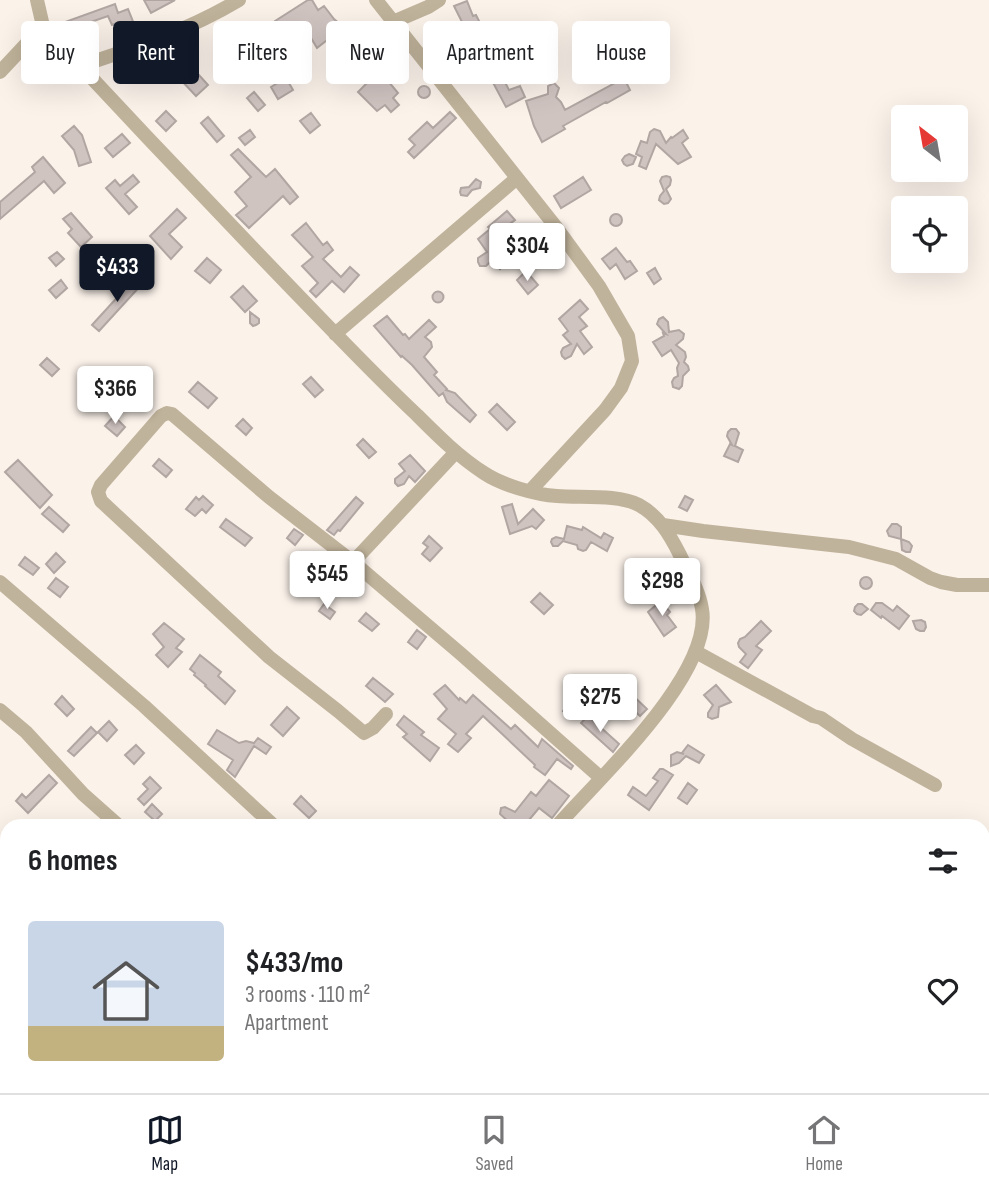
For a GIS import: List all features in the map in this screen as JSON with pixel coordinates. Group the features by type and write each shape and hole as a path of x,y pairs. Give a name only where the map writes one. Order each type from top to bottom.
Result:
{"street":[{"path":"99,60 161,39 218,13 239,0"},
{"path":"376,0 392,21"},
{"path":"395,21 439,0"},
{"path":"0,72 41,10"},
{"path":"409,42 556,227 599,286 628,336 632,361 621,388 605,410 530,491"},
{"path":"97,84 335,334 455,453 486,475 530,491 553,496 627,501 640,506 663,525 674,542 696,588 703,612 696,652 674,692 642,734 563,819"},
{"path":"335,334 517,178"},
{"path":"386,714 364,733 269,657 101,500 98,492 101,485 161,416 167,413 172,415 269,497 353,562 601,778"},
{"path":"353,562 455,453"},
{"path":"663,525 849,547 896,559 941,582 989,585"},
{"path":"0,582 144,706 266,819"},
{"path":"696,652 821,718 852,739 935,785"},
{"path":"0,710 26,732 83,794 111,819"}],"building":[{"path":"144,0 175,0 151,13"},
{"path":"312,0 318,10 324,6 336,21 326,21 326,41 317,48 312,40 312,21 275,21"},
{"path":"467,1 473,16 476,15 479,21 462,21 454,6"},
{"path":"115,4 118,13 128,9 133,21 113,21 112,25 108,16 94,21 68,21"},
{"path":"199,75 208,85 196,96 185,84 199,84"},
{"path":"276,84 290,84 293,90 278,99 271,87"},
{"path":"366,84 390,84 398,93 393,98 399,105 391,112 385,105 377,111 358,92"},
{"path":"494,84 506,84 509,90 520,86 525,97 506,107"},
{"path":"555,84 559,88 556,97 565,110 613,84 627,84 630,90 563,126 565,129 542,142 526,101 548,94 548,86"},
{"path":"424,86 430,92 424,98 418,92"},
{"path":"254,92 265,105 258,111 247,98"},
{"path":"166,111 176,121 166,131 156,121"},
{"path":"450,112 456,118 414,158 408,152 415,145 409,139 427,122 433,128"},
{"path":"311,113 320,125 310,133 300,121"},
{"path":"208,117 224,136 217,142 201,123"},
{"path":"74,126 82,135 91,162 79,166 74,150 62,136"},
{"path":"654,129 660,131 666,143 683,130 688,138 682,143 691,157 678,164 656,144 646,169 639,166 642,157 636,154 641,141 647,143 650,132"},
{"path":"250,130 255,137 245,145 239,138"},
{"path":"122,134 130,143 113,157 105,148"},
{"path":"238,149 266,177 275,169 298,197 290,204 283,196 249,228 236,215 247,206 235,192 251,177 231,155"},
{"path":"629,154 636,157 633,164 627,166 622,160"},
{"path":"43,157 65,183 54,193 44,181 0,219 0,202 35,172 32,167"},
{"path":"133,175 139,182 125,194 137,207 129,214 106,188 115,180 120,186"},
{"path":"666,176 671,180 666,189 671,199 664,204 659,200 664,191 660,181"},
{"path":"583,177 591,190 561,208 554,196"},
{"path":"476,179 481,182 480,188 472,190 467,196 461,195 461,188 469,187"},
{"path":"177,209 186,218 169,234 182,247 171,259 150,236"},
{"path":"507,211 515,220 511,223 529,242 500,269 492,260 486,266 480,266 478,258 487,252 478,239"},
{"path":"71,213 92,237 81,247 68,233 72,229 63,219"},
{"path":"616,214 622,220 616,226 610,220"},
{"path":"306,223 323,245 327,242 333,250 323,259 341,277 350,267 359,275 344,292 332,281 316,297 310,291 318,283 302,266 313,257 292,235"},
{"path":"616,248 637,271 625,279 616,264 610,269 602,259"},
{"path":"57,252 64,259 56,266 49,258"},
{"path":"207,258 221,270 210,283 195,271"},
{"path":"655,268 661,279 654,284 647,273"},
{"path":"526,271 538,285 528,294 517,280"},
{"path":"135,278 142,284 99,331 92,325"},
{"path":"61,280 67,288 56,298 49,290"},
{"path":"243,286 257,301 245,312 231,297"},
{"path":"438,291 444,297 438,303 432,297"},
{"path":"580,300 588,309 579,317 587,326 580,331 592,347 584,354 577,344 571,356 565,359 561,352 571,344 563,335 568,331 559,319"},
{"path":"250,312 259,319 259,323 253,326 250,323"},
{"path":"387,316 409,339 429,320 436,327 425,337 432,347 424,357 437,372 434,375 446,390 455,393 476,415 470,422 447,402 443,393 439,396 374,326"},
{"path":"663,317 668,322 669,332 679,330 684,334 683,339 676,345 685,352 684,362 689,370 683,376 679,389 673,387 672,382 678,376 679,363 671,350 662,356 653,342 664,336 663,333 666,334 657,324"},
{"path":"47,358 59,369 52,376 40,365"},
{"path":"311,377 323,390 315,397 303,384"},
{"path":"198,382 217,398 208,408 189,392"},
{"path":"497,404 515,422 507,430 489,412"},
{"path":"114,416 125,427 117,436 105,426"},
{"path":"243,419 252,428 246,435 236,426"},
{"path":"731,429 736,429 739,433 735,446 743,450 738,462 724,456 730,444 732,445 727,436"},
{"path":"363,439 376,452 369,458 357,445"},
{"path":"410,455 425,471 415,482 409,476 404,484 398,486 395,479 405,471 399,464"},
{"path":"159,459 172,470 166,477 153,466"},
{"path":"18,460 52,495 40,508 5,472"},
{"path":"203,496 213,505 206,513 202,509 195,516 186,509 196,497 199,500"},
{"path":"685,496 693,500 687,511 679,507"},
{"path":"356,497 363,503 340,531 334,535 327,530"},
{"path":"512,504 518,524 533,509 544,520 536,529 532,526 510,534 502,507"},
{"path":"49,507 69,525 63,532 42,514"},
{"path":"226,519 252,538 245,546 220,527"},
{"path":"892,524 901,527 901,539 889,536 887,531"},
{"path":"567,526 582,530 583,527 601,538 604,533 613,538 607,551 591,542 583,551 578,549 577,545 563,541 558,546 553,546 552,539 564,539"},
{"path":"294,529 303,535 295,545 287,538"},
{"path":"429,536 442,548 430,561 422,554 428,547 423,543"},
{"path":"901,539 912,546 910,552 902,550"},
{"path":"56,553 65,562 54,573 46,564"},
{"path":"25,557 39,568 33,575 19,565"},
{"path":"635,560 645,569 636,579 626,571"},
{"path":"866,577 872,583 866,589 860,583"},
{"path":"56,578 68,587 60,597 48,588"},
{"path":"540,593 553,605 544,614 531,602"},
{"path":"661,601 670,612 667,615 676,627 664,636 648,612"},
{"path":"876,603 882,603 893,611 897,606 909,616 899,629 871,610"},
{"path":"324,604 335,612 330,619 319,611"},
{"path":"858,604 868,609 861,615 854,611"},
{"path":"366,613 379,624 372,631 359,621"},
{"path":"761,621 771,631 756,646 762,650 748,668 740,662 746,654 738,643"},
{"path":"913,621 925,622 924,631 916,629"},
{"path":"164,623 184,639 176,648 182,652 168,667 156,655 164,647 153,634"},
{"path":"417,630 426,637 417,649 408,642"},
{"path":"200,655 221,672 218,676 235,691 225,704 190,669"},
{"path":"590,676 600,684 569,716 563,711 566,704"},
{"path":"373,678 393,694 385,702 366,686"},
{"path":"445,685 459,700 460,698 466,703 473,695 511,729 515,725 538,747 542,739 573,766 571,769 557,759 545,775 483,716 466,734 471,738 458,752 448,744 456,734 438,719 447,709 434,694"},
{"path":"716,685 731,702 719,707 718,717 712,719 708,717 708,713 713,705 704,695"},
{"path":"628,691 647,709 640,716 621,698"},
{"path":"62,696 74,709 67,716 55,704"},
{"path":"287,707 299,718 283,736 271,725"},
{"path":"404,716 424,732 421,735 439,748 430,761 403,737 407,734 397,725"},
{"path":"588,716 619,744 613,752 581,723"},
{"path":"109,721 117,730 107,741 98,732"},
{"path":"91,727 97,733 74,756 68,751"},
{"path":"217,730 239,743 254,743 258,738 271,747 266,754 254,746 235,777 227,770 233,760 208,744"},
{"path":"136,745 144,753 134,764 125,755"},
{"path":"688,745 704,755 699,763 686,756 671,766 671,755 677,752 684,754 682,753"},
{"path":"660,769 673,775 649,810 628,795 633,787 646,796 658,781 653,778"},
{"path":"49,775 57,783 28,813 16,801 22,794 26,798"},
{"path":"150,777 161,788 144,805 138,799 148,789 143,784"},
{"path":"549,780 569,796 552,818 539,808 530,819 505,819 500,814 501,808 505,807 515,812 531,792 536,796"},
{"path":"688,783 697,790 687,804 678,798"},
{"path":"301,796 316,811 309,818 294,804"},
{"path":"152,804 162,814 153,819 145,812"}]}
